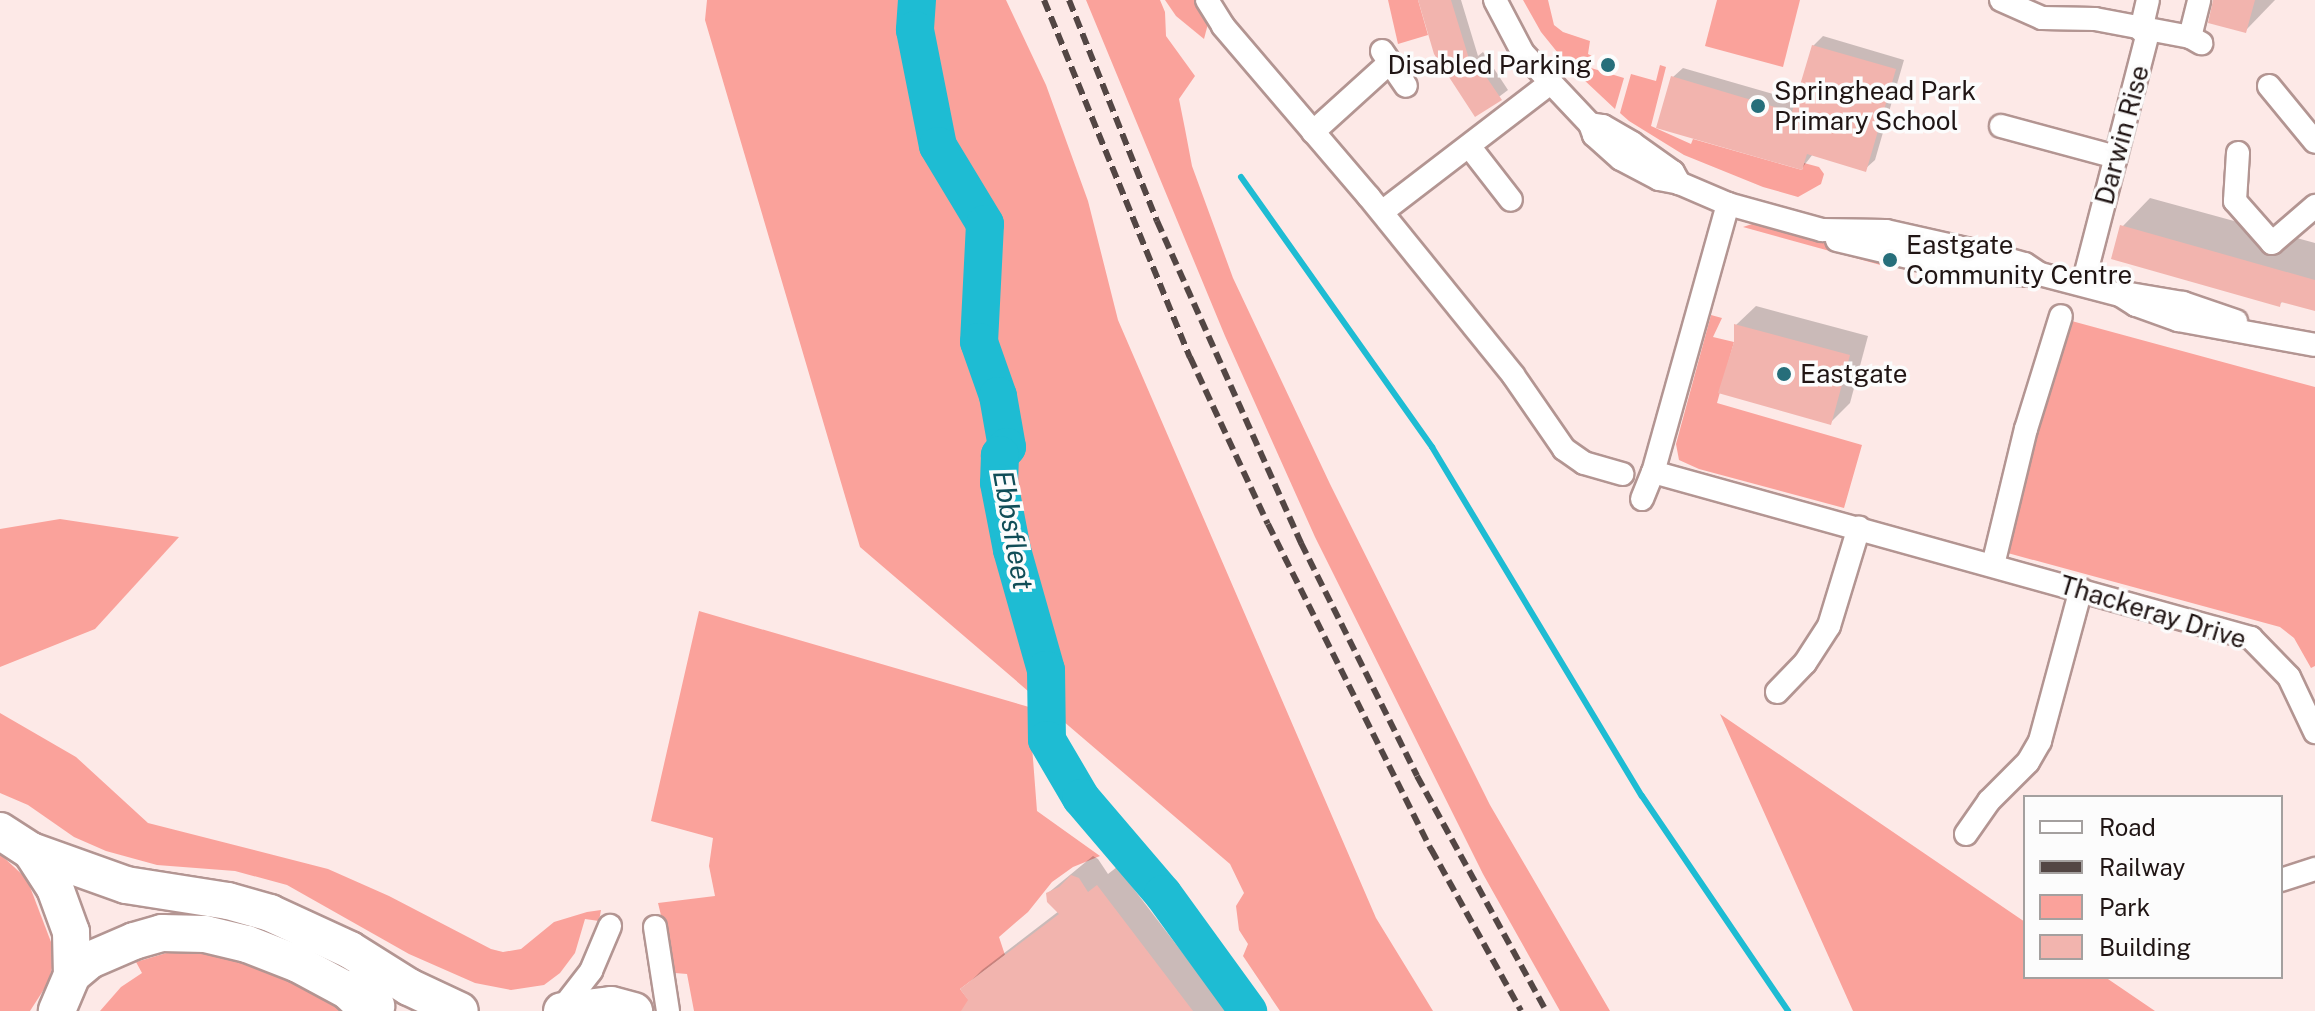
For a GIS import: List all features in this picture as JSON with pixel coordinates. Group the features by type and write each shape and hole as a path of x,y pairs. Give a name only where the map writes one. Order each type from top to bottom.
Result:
{"main road":[{"path":"0,831 31,851 126,885 228,901 270,913 350,950 409,987 460,1011"},
{"path":"31,851 46,871 64,908 73,953 72,975 57,1011"},
{"path":"72,975 90,960 116,948 162,933 183,932 247,944 369,1004"},
{"path":"561,1011 586,1005 611,1005 634,1011"}],"street":[{"path":"1495,0 1514,42 1549,84 1590,124 1594,135 1621,159 1659,179 1679,183 1728,204 1822,230 1886,231 2006,259 2025,264 2040,274 2120,295 2136,305 2178,320 2249,331 2312,347"},
{"path":"2001,0 2042,18 2095,19 2195,40 2199,0"},
{"name":"Darwin Rise","path":"2083,284 2145,31 2148,0"},
{"path":"1208,1 1223,26 1382,212 1513,375 1564,449 1584,463 1622,474"},
{"path":"1313,132 1386,57 1406,86"},
{"path":"1382,212 1549,84"},
{"path":"2269,86 2315,142"},
{"path":"2001,126 2116,157"},
{"path":"1469,146 1511,200"},
{"path":"2238,153 2235,201 2272,243 2315,206"},
{"path":"1642,499 1653,472 1728,204"},
{"path":"1993,565 2026,429 2061,316"},
{"name":"Thackeray Drive","path":"1653,472 2251,638 2289,677 2315,732"},
{"path":"1777,692 1805,663 1829,626 1859,527"},
{"path":"1966,834 1993,796 2028,762 2038,745 2081,589"},
{"path":"2283,879 2315,869"},
{"path":"561,1011 591,971 610,926"},
{"path":"655,927 668,1011"}],"green space":[{"path":"707,0 1006,0 1046,85 1088,201 1118,320 1376,918 1433,1011 1280,1011 1243,956 1248,944 1239,930 1236,906 1244,893 1230,864 860,547 705,20"},
{"path":"1086,0 1160,0 1165,12 1166,36 1195,76 1179,99 1192,166 1233,278 1330,484 1490,805 1610,1011 1560,1011 1483,874 1315,537 1225,336"},
{"path":"1165,0 1196,0 1209,20 1204,39 1176,16"},
{"path":"1388,0 1418,0 1428,35 1398,44"},
{"path":"1523,0 1548,0 1554,25 1563,32 1590,41 1588,54 1594,57 1591,68 1624,78 1615,109 1566,63 1541,32"},
{"path":"1717,0 1800,0 1783,67 1705,46"},
{"path":"1660,65 1666,67 1651,126 1691,144 1693,139 1802,170 1804,163 1819,167 1824,174 1821,184 1798,197 1763,187 1684,155 1629,121 1620,113 1631,74 1656,81"},
{"path":"1755,223 1879,256 1887,255 1884,266 1743,227"},
{"path":"1711,315 1722,318 1713,337 1734,342 1717,403 1862,445 1844,508 1699,469 1679,460 1676,444"},
{"path":"2068,320 2315,387 2315,666 2311,668 2294,638 2280,627 2004,552"},
{"path":"60,519 179,537 95,629 0,667 0,529"},
{"path":"699,611 1029,707 1037,811 1100,856 1073,867 1052,882 1028,912 999,937 1005,955 960,989 974,1007 962,1011 694,1011 687,974 675,973 658,903 715,896 709,866 713,838 651,821"},
{"path":"0,713 76,757 148,823 328,869 389,896 491,949 503,952 521,949 554,922 587,912 601,910 599,921 585,919 575,953 560,973 544,985 511,990 475,983 409,954 287,885 235,871 157,865 106,851 74,837 28,805 0,793"},
{"path":"1720,714 2023,921 2023,979 2108,979 2155,1011 1853,1011"},
{"path":"0,854 27,879 51,942 52,968 48,983 30,1011 0,1011"},
{"path":"180,949 246,958 324,996 344,1011 100,1011 121,987 142,973 136,962"}],"building":[{"path":"1418,0 1451,0 1470,62 1474,59 1502,100 1475,117 1434,54"},
{"path":"2213,0 2255,0 2246,33 2208,23"},
{"path":"1812,45 1896,69 1866,172 1807,154 1802,170 1656,128 1671,76 1792,112"},
{"path":"2120,225 2315,280 2315,311 2281,302 2280,307 2111,259"},
{"name":"Eastgate","path":"1734,324 1850,355 1831,425 1718,393 1734,342"},
{"path":"1071,875 1079,878 1088,892 1097,885 1193,1011 961,1011 968,1000 960,989 1059,914 1047,902 1046,893 1059,887"}],"waterway":[{"name":"Ebbsfleet","path":"917,0 915,30 938,146 985,224 979,342 998,396 1007,447 1000,455 999,483 1012,550 1046,670 1047,740 1081,798 1163,894 1248,1011"},
{"path":"1241,177 1432,447 1642,796 1788,1011"}],"railway":[{"path":"1044,0 1190,357 1268,524 1431,849 1521,1011"},
{"path":"1069,0 1157,221 1301,543 1417,776 1546,1011"}],"place":[{"name":"Disabled Parking","path":"1608,65"},
{"name":"Springhead Park Primary School","path":"1758,106"},
{"name":"Eastgate Community Centre","path":"1890,260"},
{"name":"Eastgate","path":"1784,374"}]}
